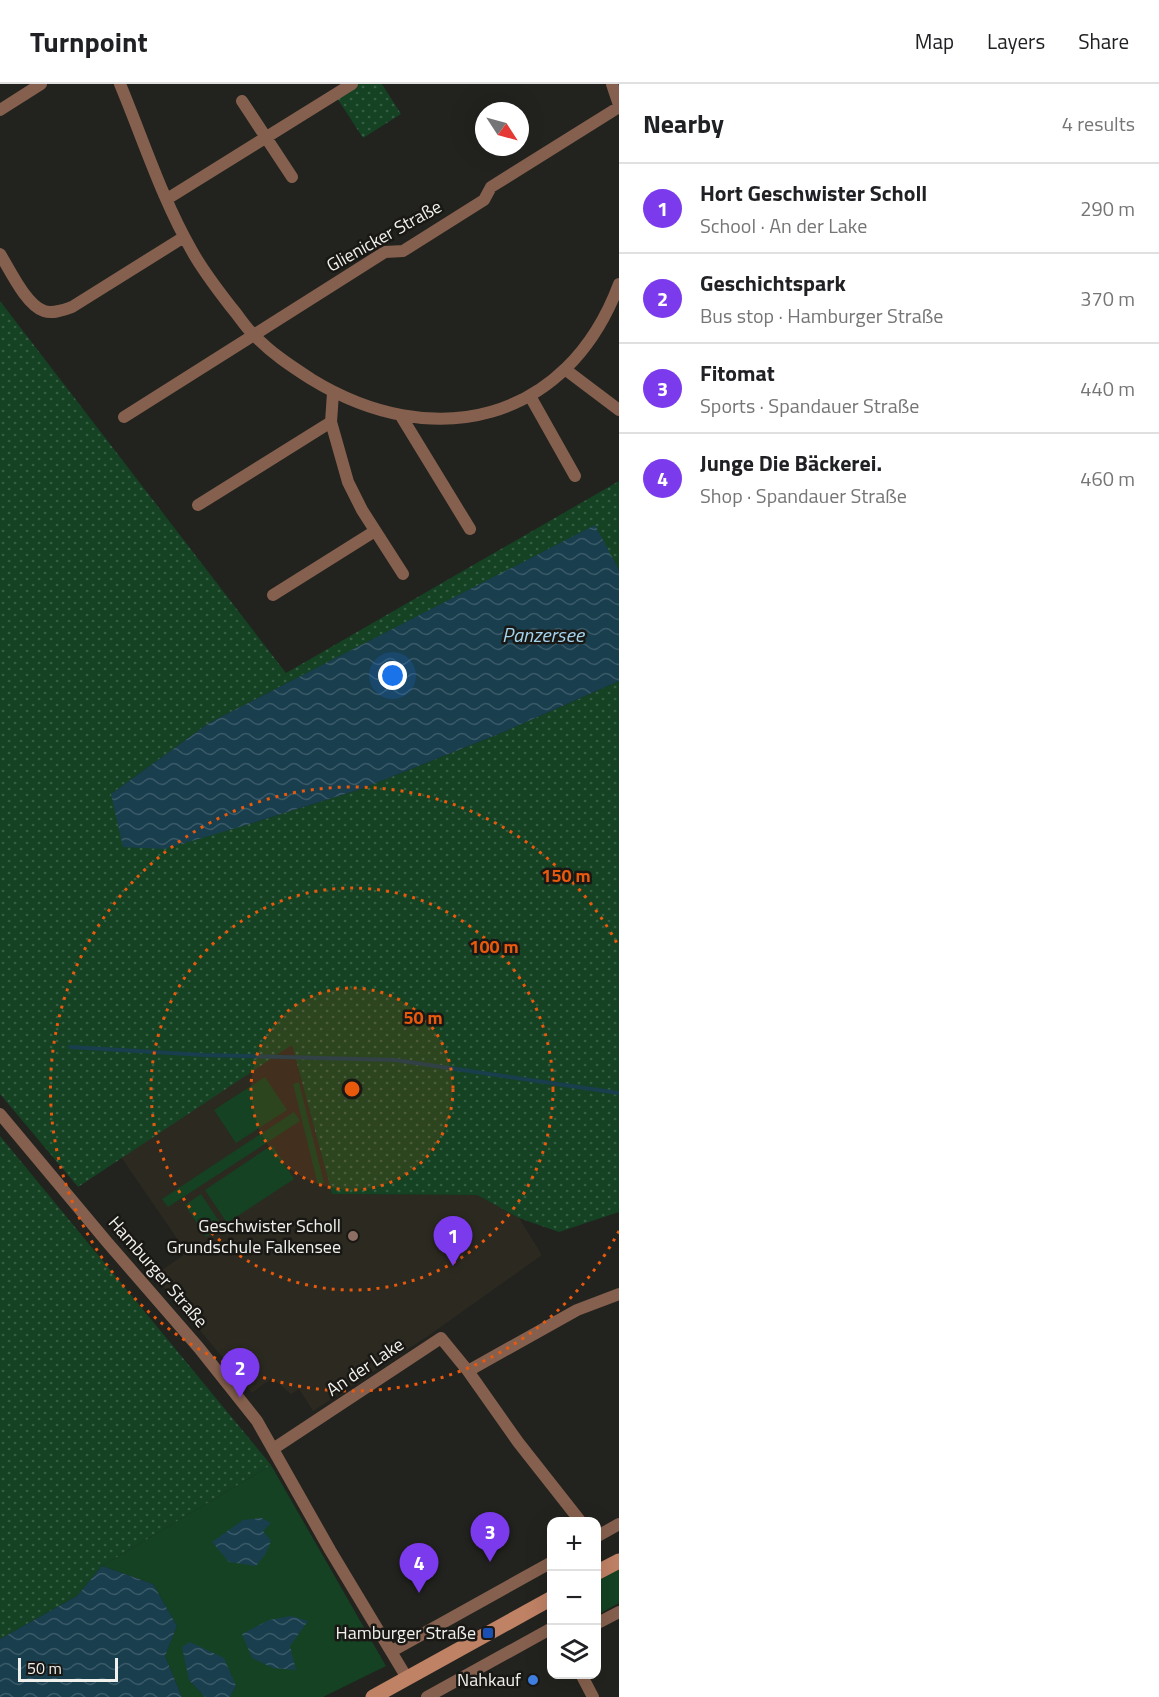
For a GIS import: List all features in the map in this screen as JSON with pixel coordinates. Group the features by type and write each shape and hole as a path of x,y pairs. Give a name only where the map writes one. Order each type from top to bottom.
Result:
{"main road":[{"path":"600,1571 619,1560"},
{"path":"373,1697 547,1601"}],"street":[{"path":"0,110 41,84"},
{"path":"120,84 184,237 207,276 253,334 285,363 333,393 373,409 401,416 435,420 466,418 496,411 530,396 566,370 597,331 611,306 619,284"},
{"path":"167,199 352,84"},
{"name":"Glienicker Straße","path":"124,417 385,252 403,251 484,200 492,187 619,106 612,84"},
{"path":"242,100 292,177"},
{"path":"0,254 33,305 45,312 59,312 72,307 184,237"},
{"path":"566,370 619,410"},
{"path":"333,393 331,422 348,482 375,531 403,574"},
{"path":"530,396 575,476"},
{"path":"401,416 470,529"},
{"path":"198,505 331,422"},
{"path":"273,595 375,531"},
{"name":"Hamburger Straße","path":"0,1114 106,1242 200,1348 257,1421 330,1550 407,1678"},
{"path":"468,1371 578,1310 619,1294"},
{"name":"An der Lake","path":"273,1449 441,1338 468,1371 518,1442 578,1517"},
{"path":"601,1535 619,1524"},
{"path":"392,1651 547,1565"},
{"path":"601,1622 619,1612"},
{"path":"427,1697 547,1631"},
{"path":"584,1679 593,1697"}],"shaded area":[{"name":"Geschwister Scholl Grundschule Falkensee","path":"292,1045 332,1194 477,1195 519,1218 542,1255 428,1336 313,1411 299,1389 291,1394 272,1378 252,1393 154,1275 187,1253 121,1157"}],"green space":[{"path":"352,84 382,84 401,114 363,138 335,95"},
{"path":"0,301 286,673 619,481 619,570 594,526 209,723 111,794 243,826 361,789 506,731 619,681 619,1212 559,1232 519,1218 477,1195 332,1194 292,1045 78,1187 0,1094"},
{"path":"265,1077 287,1110 236,1143 214,1110"},
{"path":"299,1082 324,1183 318,1185 293,1084"},
{"path":"294,1112 300,1121 168,1207 162,1199"},
{"path":"0,1136 271,1465 102,1566 77,1596 0,1639"},
{"path":"272,1145 294,1179 227,1223 205,1190"},
{"path":"201,1194 222,1226 206,1237 185,1205"},
{"path":"271,1465 386,1666 323,1697 230,1697 236,1686 189,1680 205,1697 182,1697 165,1656 177,1626 153,1584 102,1566"},
{"path":"619,1569 619,1603 601,1613 601,1579"}],"water":[{"name":"Panzersee","path":"595,525 619,570 619,681 506,731 361,789 164,849 123,847 111,794 209,723"},
{"path":"262,1518 271,1523 263,1531 271,1541 266,1553 256,1566 229,1562 212,1542 243,1520"},
{"path":"102,1566 153,1584 177,1626 165,1656 182,1697 0,1697 0,1639 77,1596"},
{"path":"291,1616 308,1621 290,1646 296,1670 273,1668 252,1658 242,1634 269,1620"},
{"path":"190,1642 224,1658 236,1686 230,1697 205,1697 189,1680 182,1647"}],"waterway":[{"path":"70,1047 204,1055 395,1060 619,1093"}],"place":[{"name":"Geschwister Scholl Grundschule Falkensee","path":"353,1236"},
{"name":"Hort Geschwister Scholl","path":"453,1266"},
{"name":"Geschichtspark","path":"240,1398"},
{"name":"Fitomat","path":"490,1562"},
{"name":"Junge Die Bäckerei.","path":"419,1593"},
{"name":"Hamburger Straße","path":"488,1633"},
{"name":"Nahkauf","path":"533,1680"}]}
